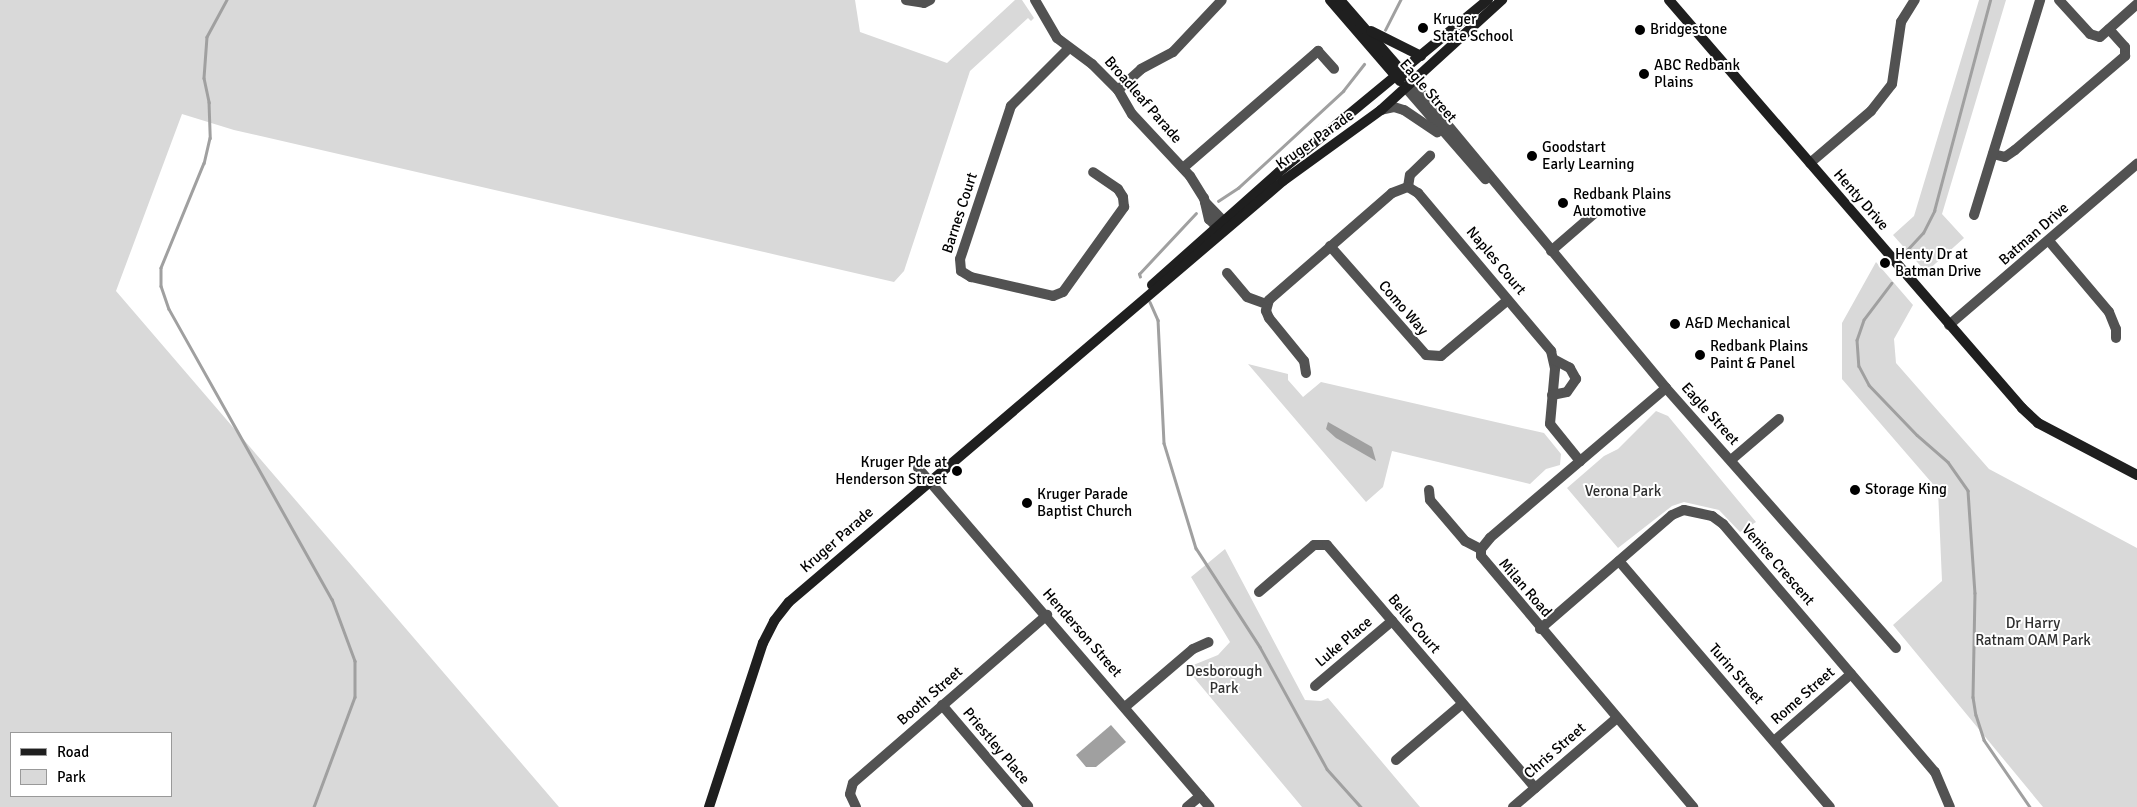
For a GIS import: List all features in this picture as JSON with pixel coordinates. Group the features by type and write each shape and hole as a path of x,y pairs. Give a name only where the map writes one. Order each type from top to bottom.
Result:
{"street":[{"path":"906,0 924,3 930,0"},
{"name":"Broadleaf Parade","path":"1036,0 1057,38 1068,49 1092,64 1118,90 1132,114 1183,168 1205,202 1210,218 1223,227"},
{"path":"1118,90 1141,69 1173,52 1222,0"},
{"name":"Eagle Street","path":"1330,0 1409,85 1666,388 1896,648"},
{"name":"Eagle Street","path":"1340,0 1364,27 1399,74"},
{"name":"Kruger Parade","path":"710,807 763,643 774,621 789,602 1399,74 1488,0"},
{"name":"Kruger Parade","path":"1223,227 1381,110 1502,0"},
{"name":"Henty Drive","path":"1668,0 1949,325 2038,422 2137,475"},
{"path":"1810,163 1872,111 1892,84 1901,22 1915,0"},
{"path":"1974,215 2040,0"},
{"path":"2059,0 2090,34 2100,37 2134,7"},
{"path":"1364,27 1421,56"},
{"path":"1993,154 2005,156 2014,150 2125,56 2125,47 2109,29"},
{"name":"Barnes Court","path":"1068,49 1011,106 960,259 961,271 972,277 1053,296 1063,292 1124,207 1124,197 1118,189 1093,172"},
{"path":"1183,168 1318,51 1334,69"},
{"name":"Eagle Street","path":"1409,85 1459,150 1506,198"},
{"path":"1381,110 1394,107 1404,110 1427,123 1459,150"},
{"path":"1266,304 1274,294 1396,189 1408,187 1410,175 1430,156"},
{"name":"Batman Drive","path":"1949,325 2137,164"},
{"name":"Naples Court","path":"1408,187 1418,193 1544,340 1555,360 1570,368 1576,378 1567,392 1552,395"},
{"path":"1551,251 1596,212"},
{"path":"2049,241 2109,312 2116,328 2116,338"},
{"name":"Como Way","path":"1330,246 1426,355 1441,356 1508,300"},
{"path":"1226,274 1247,296 1266,304"},
{"path":"1266,304 1269,318 1304,361 1306,373"},
{"path":"1555,360 1550,424 1580,461"},
{"path":"1429,490 1430,500 1465,541 1481,549 1666,388"},
{"path":"1731,460 1779,419"},
{"name":"Henderson Street","path":"918,468 1047,615 1210,807"},
{"name":"Venice Crescent","path":"1540,629 1678,511 1690,510 1712,516 1723,524 1935,772 1950,807"},
{"name":"Belle Court","path":"1259,592 1309,548 1322,543 1331,550 1535,788"},
{"name":"Milan Road","path":"1481,549 1483,562 1693,807"},
{"name":"Turin Street","path":"1620,561 1830,807"},
{"name":"Booth Street","path":"856,807 850,794 853,783 1047,615"},
{"name":"Luke Place","path":"1315,686 1392,621"},
{"path":"1126,707 1193,649 1209,642"},
{"name":"Rome Street","path":"1774,741 1852,674"},
{"path":"1396,760 1462,704"},
{"name":"Priestley Place","path":"942,705 1028,806"},
{"name":"Chris Street","path":"1513,807 1617,718"},
{"path":"1187,807 1200,796"}],"green space":[{"path":"0,0 855,0 860,32 947,63 1015,0 1022,0 1034,18 1031,21 1028,18 970,71 904,271 894,282 234,130 182,114 116,291 559,807 0,807"},
{"path":"1979,0 2006,0 1942,214 1964,238 1926,272 1893,235 1914,216"},
{"name":"Dr Harry Ratnam OAM Park","path":"1876,262 1913,305 1894,339 1896,363 1989,469 2137,548 2137,807 2043,807 1893,625 1942,581 1938,490 1842,379 1842,323"},
{"path":"1248,364 1288,374 1288,380 1303,397 1321,382 1544,433 1561,454 1560,465 1546,469 1530,484 1392,451 1383,487 1366,502"},
{"name":"Verona Park","path":"1656,411 1668,416 1756,522 1740,532 1719,510 1684,502 1672,506 1618,548 1567,488 1604,456 1618,449"},
{"name":"Desborough Park","path":"1225,549 1305,700 1321,701 1328,698 1420,807 1302,807 1186,668 1218,655 1230,642 1191,577"}],"shaded area":[{"path":"1328,422 1372,447 1376,461 1336,438 1326,429"},
{"path":"1111,725 1126,742 1096,767 1086,767 1076,755"}],"waterway":[{"path":"227,0 207,37 204,78 209,102 210,138 204,163 161,268 161,286 169,309 332,599 355,661 355,697 314,807"},
{"path":"1385,30 1400,0"},
{"path":"1906,251 1923,233 1934,211 1990,0"},
{"path":"1218,201 1238,188 1343,91 1364,64"},
{"path":"1140,277 1139,274 1196,213"},
{"path":"1892,283 1864,320 1857,340 1859,366 1869,385 1917,435 1948,462 1968,491 1975,593 1973,697 1976,715 1984,740 2030,807"},
{"path":"1150,302 1158,320 1164,443 1196,548 1260,647 1327,769 1361,807"}],"place":[{"name":"Kruger State School","path":"1423,28"},
{"name":"Bridgestone","path":"1640,30"},
{"name":"ABC Redbank Plains","path":"1644,74"},
{"name":"Goodstart Early Learning","path":"1532,156"},
{"name":"Redbank Plains Automotive","path":"1563,203"},
{"name":"Henty Dr at Batman Drive","path":"1885,263"},
{"name":"A&D Mechanical","path":"1675,324"},
{"name":"Redbank Plains Paint & Panel","path":"1700,355"},
{"name":"Kruger Pde at Henderson Street","path":"957,471"},
{"name":"Storage King","path":"1855,490"},
{"name":"Kruger Parade Baptist Church","path":"1027,503"}]}
